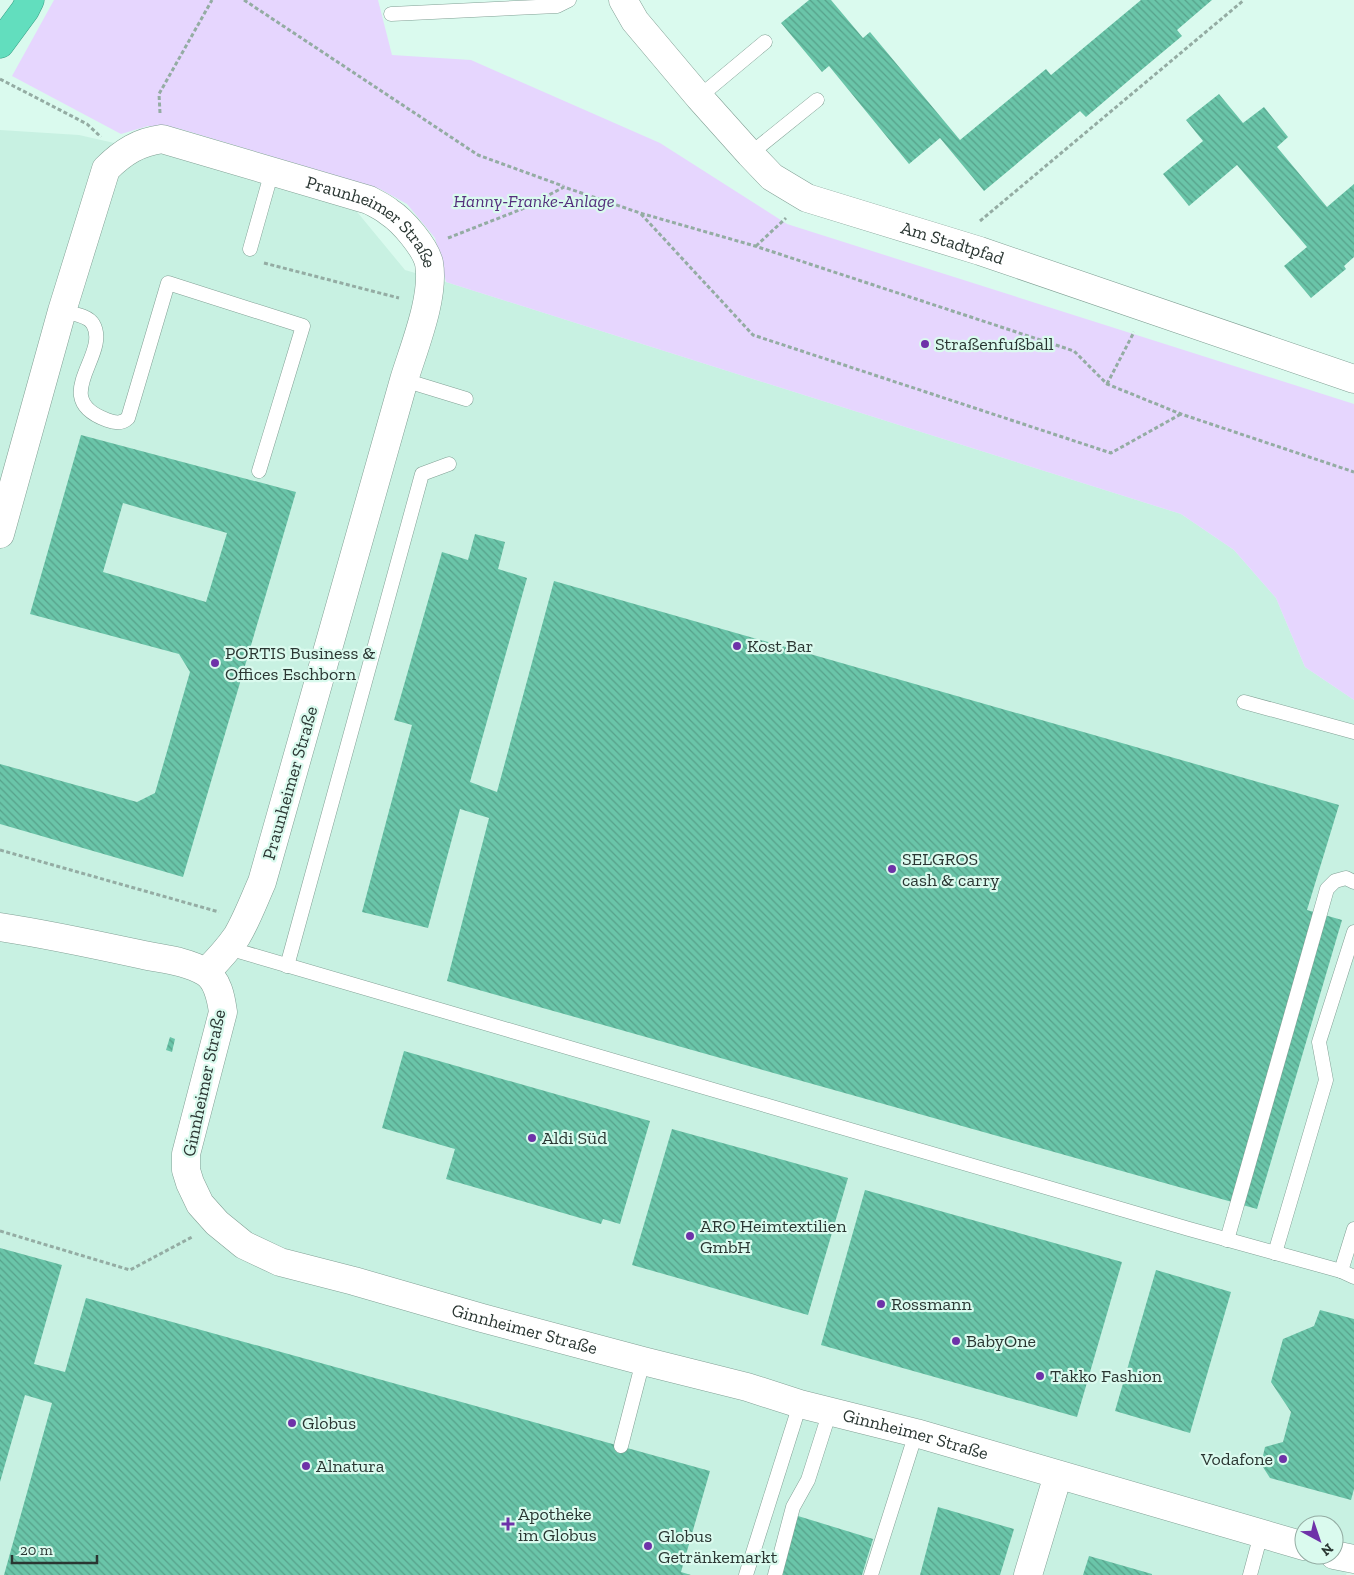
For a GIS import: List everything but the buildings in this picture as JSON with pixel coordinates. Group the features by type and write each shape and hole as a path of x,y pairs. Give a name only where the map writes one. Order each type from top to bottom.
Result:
{"highway":[{"path":"0,44 30,0"}],"street":[{"name":"Am Stadtpfad","path":"623,0 636,21 699,97 750,154 772,177 807,198 980,251 1354,379"},
{"path":"0,534 62,311 106,169 120,155 149,141 162,139"},
{"name":"Praunheimer Straße","path":"162,139 370,200 391,213 406,227 423,248 429,263 430,285 425,310 262,882 250,912 237,936 206,972"},
{"path":"0,927 182,962 206,972"},
{"name":"Ginnheimer Straße","path":"206,972 214,981 221,997 223,1012 186,1154 186,1170 200,1204 217,1223 244,1245 280,1262 482,1318 747,1387 800,1404 916,1433 1294,1543"},
{"path":"1028,1575 1058,1475"}],"lane":[{"path":"391,14 557,6 569,0"},
{"path":"699,97 765,42"},
{"path":"750,154 817,100"},
{"path":"250,249 272,172"},
{"path":"62,311 90,320 96,334 96,345 83,378 81,388 82,400 86,407 96,416 120,423 128,418 168,283 303,326 259,471"},
{"path":"404,380 466,399"},
{"path":"287,966 422,474 449,464"},
{"path":"1244,702 1354,732"},
{"path":"1227,1240 1328,888 1335,881 1346,878 1354,882"},
{"path":"1275,1253 1326,1080 1319,1042 1354,932"},
{"path":"228,948 1354,1276"},
{"path":"1341,1271 1354,1229"},
{"path":"621,1446 643,1361"},
{"path":"746,1575 800,1404"},
{"path":"775,1575 794,1506 808,1480 830,1411"},
{"path":"871,1575 916,1433"},
{"path":"1250,1575 1261,1534"}],"path":[{"path":"162,139 159,94 212,0"},
{"path":"244,0 478,154 640,213 755,246 1074,351 1107,384 1181,414 1354,472"},
{"path":"953,243 1244,0"},
{"path":"0,79 87,124 120,155"},
{"path":"423,248 522,210 564,186"},
{"path":"755,246 807,198"},
{"path":"640,213 753,335 1111,453 1181,414"},
{"path":"250,249 247,259 406,299"},
{"path":"1107,384 1125,351 1144,308"},
{"path":"0,850 222,913"},
{"path":"0,1231 130,1270 217,1223"}],"shaded area":[{"path":"0,130 79,135 185,159 353,207 405,270 1181,514 1234,550 1276,598 1305,667 1354,700 1354,1548 1346,1575 0,1575"}],"green space":[{"name":"Hanny-Franke-Anlage","path":"54,0 378,0 392,55 471,60 660,143 787,224 1354,404 1354,700 1305,667 1276,598 1234,550 1181,514 446,282 435,238 407,204 380,189 177,128 148,126 121,134 12,76"}],"place":[{"name":"Straßenfußball","path":"925,344"},
{"name":"Kost Bar","path":"737,646"},
{"name":"PORTIS Business & Offices Eschborn","path":"215,663"},
{"name":"SELGROS cash & carry","path":"892,869"},
{"name":"Aldi Süd","path":"532,1138"},
{"name":"ARO Heimtextilien GmbH","path":"690,1236"},
{"name":"Rossmann","path":"881,1304"},
{"name":"BabyOne","path":"956,1341"},
{"name":"Takko Fashion","path":"1040,1376"},
{"name":"Globus","path":"292,1423"},
{"name":"Vodafone","path":"1283,1459"},
{"name":"Alnatura","path":"306,1466"},
{"name":"Apotheke im Globus","path":"508,1524"},
{"name":"Globus Getränkemarkt","path":"648,1546"}]}
